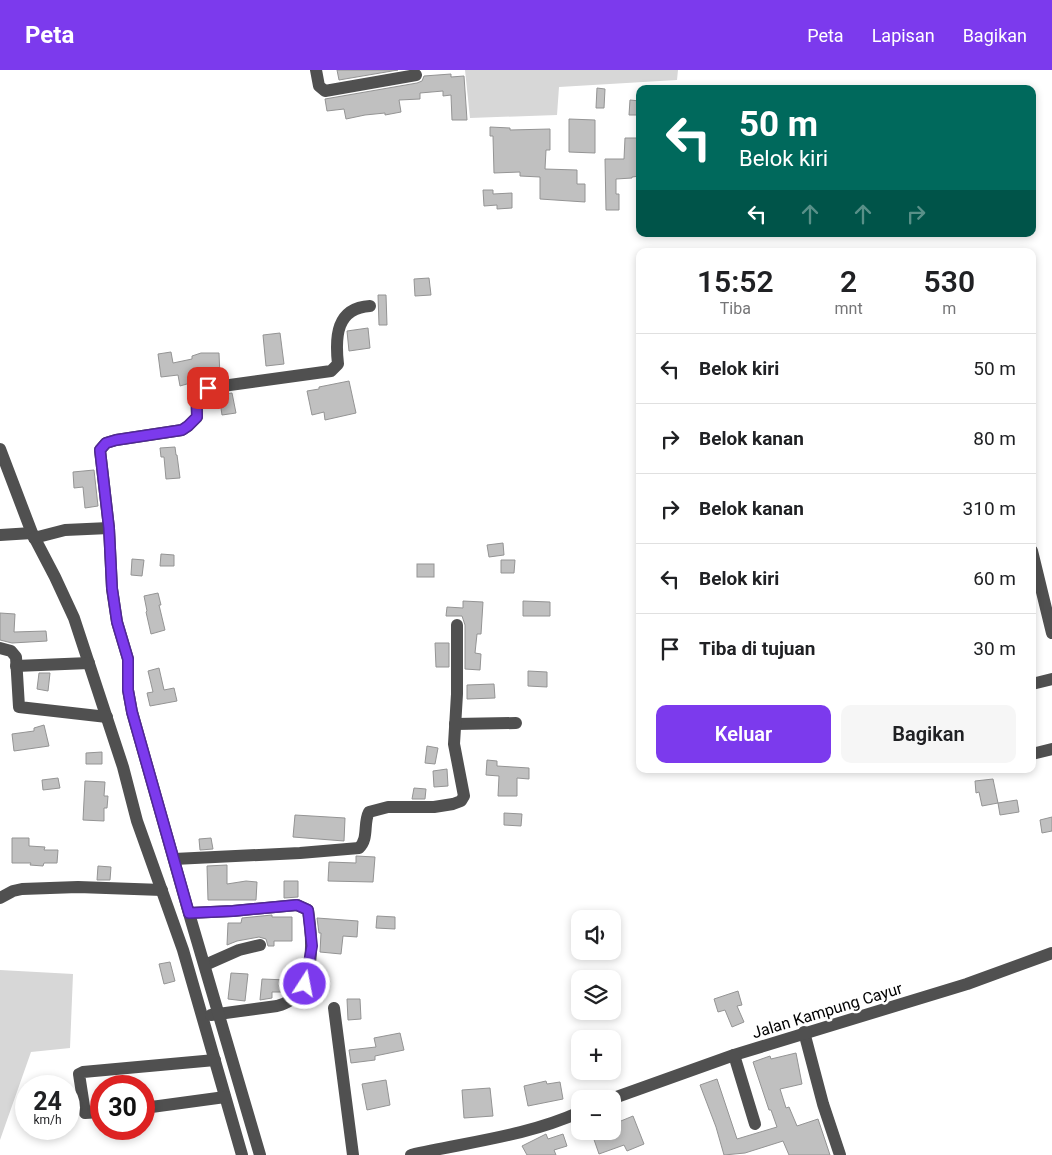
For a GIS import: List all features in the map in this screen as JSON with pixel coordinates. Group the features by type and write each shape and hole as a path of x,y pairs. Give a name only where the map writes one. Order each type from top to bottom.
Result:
{"street":[{"path":"316,70 319,86 325,91 416,76"},
{"path":"260,1155 132,712 128,690 128,659 117,622 112,588 109,528 100,450 106,443 116,440 182,430 197,417 199,394 208,388 331,370 338,364 337,330 344,316 361,306 370,306"},
{"path":"0,450 33,536 68,602 108,717 137,821 183,950 242,1155"},
{"path":"0,535 33,536 65,530 109,528"},
{"path":"1036,567 1052,633"},
{"path":"174,859 360,848 363,844 366,818 369,812 388,807 434,807 461,801 464,796 463,787 454,744 457,625"},
{"path":"0,648 13,652 16,657 19,707 108,717"},
{"path":"16,666 89,662"},
{"path":"1036,683 1052,679"},
{"path":"455,724 516,723"},
{"path":"1036,753 1052,748"},
{"path":"0,898 13,891 22,889 162,890"},
{"path":"189,913 297,905 308,910 312,946 305,984 298,994 284,1004 277,1006 219,1013 202,1018"},
{"path":"205,965 239,950 260,945"},
{"name":"Jalan Kampung Cayur","path":"621,1095 734,1055 804,1032 865,1016 1052,953"},
{"path":"334,1008 353,1155"},
{"path":"804,1032 823,1104 840,1155"},
{"path":"734,1055 755,1124"},
{"path":"90,1113 85,1113 79,1074 83,1072 214,1060"},
{"path":"155,1107 225,1097"},
{"path":"411,1155 500,1138 530,1130 571,1115"}],"shaded area":[{"path":"465,70 678,70 677,80 559,87 557,115 470,118"},
{"path":"0,970 73,974 70,1048 31,1052 23,1075 15,1075 15,1097 0,1140"}],"building":[{"path":"337,70 398,70 339,80"},
{"path":"451,74 451,77 464,76 467,120 452,120 451,95 443,96 443,91 420,93 420,99 399,100 401,112 385,115 385,113 365,115 346,119 344,109 327,111 325,99 417,83 422,81 424,76"},
{"path":"597,88 605,89 604,108 596,108"},
{"path":"630,100 636,101 636,115 629,115"},
{"path":"569,119 595,120 595,153 569,152"},
{"path":"490,127 510,128 510,130 550,129 550,150 546,150 545,169 577,170 577,184 585,184 585,202 540,199 540,177 520,176 520,172 494,173 493,136 490,136"},
{"path":"625,138 636,138 636,176 616,179 616,194 619,194 619,210 606,210 605,159 624,159"},
{"path":"483,190 493,190 493,194 512,193 512,208 497,209 497,205 484,206"},
{"path":"429,278 431,295 415,296 414,279"},
{"path":"378,295 386,295 387,325 379,325"},
{"path":"368,328 370,348 349,351 347,331"},
{"path":"280,333 284,364 266,366 263,335"},
{"path":"171,352 173,363 192,359 192,356 201,353 219,353 220,377 211,377 180,386 178,375 161,377 158,354"},
{"path":"349,381 356,413 325,420 324,412 312,415 307,391"},
{"path":"232,393 236,413 222,415 219,395"},
{"path":"175,447 180,478 166,479 164,457 161,457 160,448"},
{"path":"94,470 98,506 85,508 83,487 74,488 73,472"},
{"path":"503,543 504,555 489,557 487,545"},
{"path":"161,554 174,555 174,566 160,566"},
{"path":"132,559 144,560 142,576 131,575"},
{"path":"501,560 515,560 514,573 501,573"},
{"path":"417,564 434,564 434,577 417,577"},
{"path":"158,593 165,630 151,634 144,596"},
{"path":"463,601 483,602 481,634 477,634 475,653 481,654 480,670 465,669 465,625 462,616 446,616 447,607 463,608"},
{"path":"523,601 550,602 550,616 523,616"},
{"path":"0,613 15,614 14,632 46,631 47,641 12,643 0,640"},
{"path":"435,643 449,643 449,667 436,667"},
{"path":"159,668 164,690 174,688 177,701 150,706 147,693 153,692 148,671"},
{"path":"528,671 547,672 547,687 528,686"},
{"path":"39,673 50,673 48,691 37,689"},
{"path":"494,684 495,698 467,699 467,685"},
{"path":"44,725 49,746 14,751 12,734 34,731 34,728"},
{"path":"427,746 438,748 435,764 425,763"},
{"path":"102,752 102,764 86,764 86,753"},
{"path":"487,760 497,761 497,766 529,768 529,779 517,778 517,796 498,796 499,776 486,775"},
{"path":"447,769 448,786 434,787 433,771"},
{"path":"58,778 60,788 43,790 42,780"},
{"path":"993,779 998,803 982,806 979,792 976,793 975,781"},
{"path":"85,781 105,782 104,796 108,796 107,808 104,808 104,821 83,820"},
{"path":"414,788 426,789 425,799 412,799"},
{"path":"1017,800 1019,812 1000,815 998,803"},
{"path":"504,813 522,814 521,826 504,825"},
{"path":"295,815 345,818 344,841 293,837"},
{"path":"1052,817 1052,831 1042,833 1040,820"},
{"path":"12,838 29,838 29,846 45,847 44,850 58,850 57,863 44,863 43,866 30,865 31,863 12,863"},
{"path":"211,838 213,849 200,850 199,839"},
{"path":"356,856 375,857 373,882 328,881 329,862 356,863"},
{"path":"227,865 227,884 246,881 257,882 256,900 208,900 207,866"},
{"path":"98,866 111,867 110,880 97,880"},
{"path":"284,881 298,881 298,897 284,898"},
{"path":"272,915 272,917 292,917 292,941 274,941 274,946 268,946 266,939 259,937 227,945 228,923 241,923 242,918"},
{"path":"377,916 395,917 395,929 376,928"},
{"path":"317,918 358,921 357,937 343,936 341,954 320,952 321,933 319,933"},
{"path":"170,962 175,981 164,984 159,964"},
{"path":"231,973 248,974 245,1001 228,999"},
{"path":"262,979 287,980 286,992 272,992 272,998 260,1000"},
{"path":"738,991 742,1005 737,1006 744,1022 732,1027 725,1010 718,1012 714,999"},
{"path":"347,999 360,999 361,1019 348,1020"},
{"path":"400,1033 404,1050 375,1056 375,1060 351,1063 349,1050 376,1047 374,1038"},
{"path":"796,1053 802,1084 780,1089 786,1108 789,1107 797,1126 818,1119 830,1155 789,1155 783,1141 745,1153 724,1155 716,1127 700,1085 717,1079 737,1139 777,1127 771,1110 769,1110 753,1062 770,1056 771,1059"},
{"path":"386,1080 390,1105 367,1110 362,1084"},
{"path":"546,1081 547,1084 560,1082 563,1099 528,1106 524,1086"},
{"path":"490,1088 493,1116 464,1118 462,1090"},
{"path":"633,1116 644,1144 627,1151 624,1145 599,1154 594,1140 621,1140 621,1121"},
{"path":"546,1134 548,1139 563,1134 567,1146 554,1150 556,1155 527,1155 522,1146"}],"route":[{"path":"208,388 199,394 197,417 182,430 116,440 106,443 100,450 109,528 112,588 117,622 128,659 128,690 132,712 189,913 297,905 308,910 312,946 305,984"}]}
